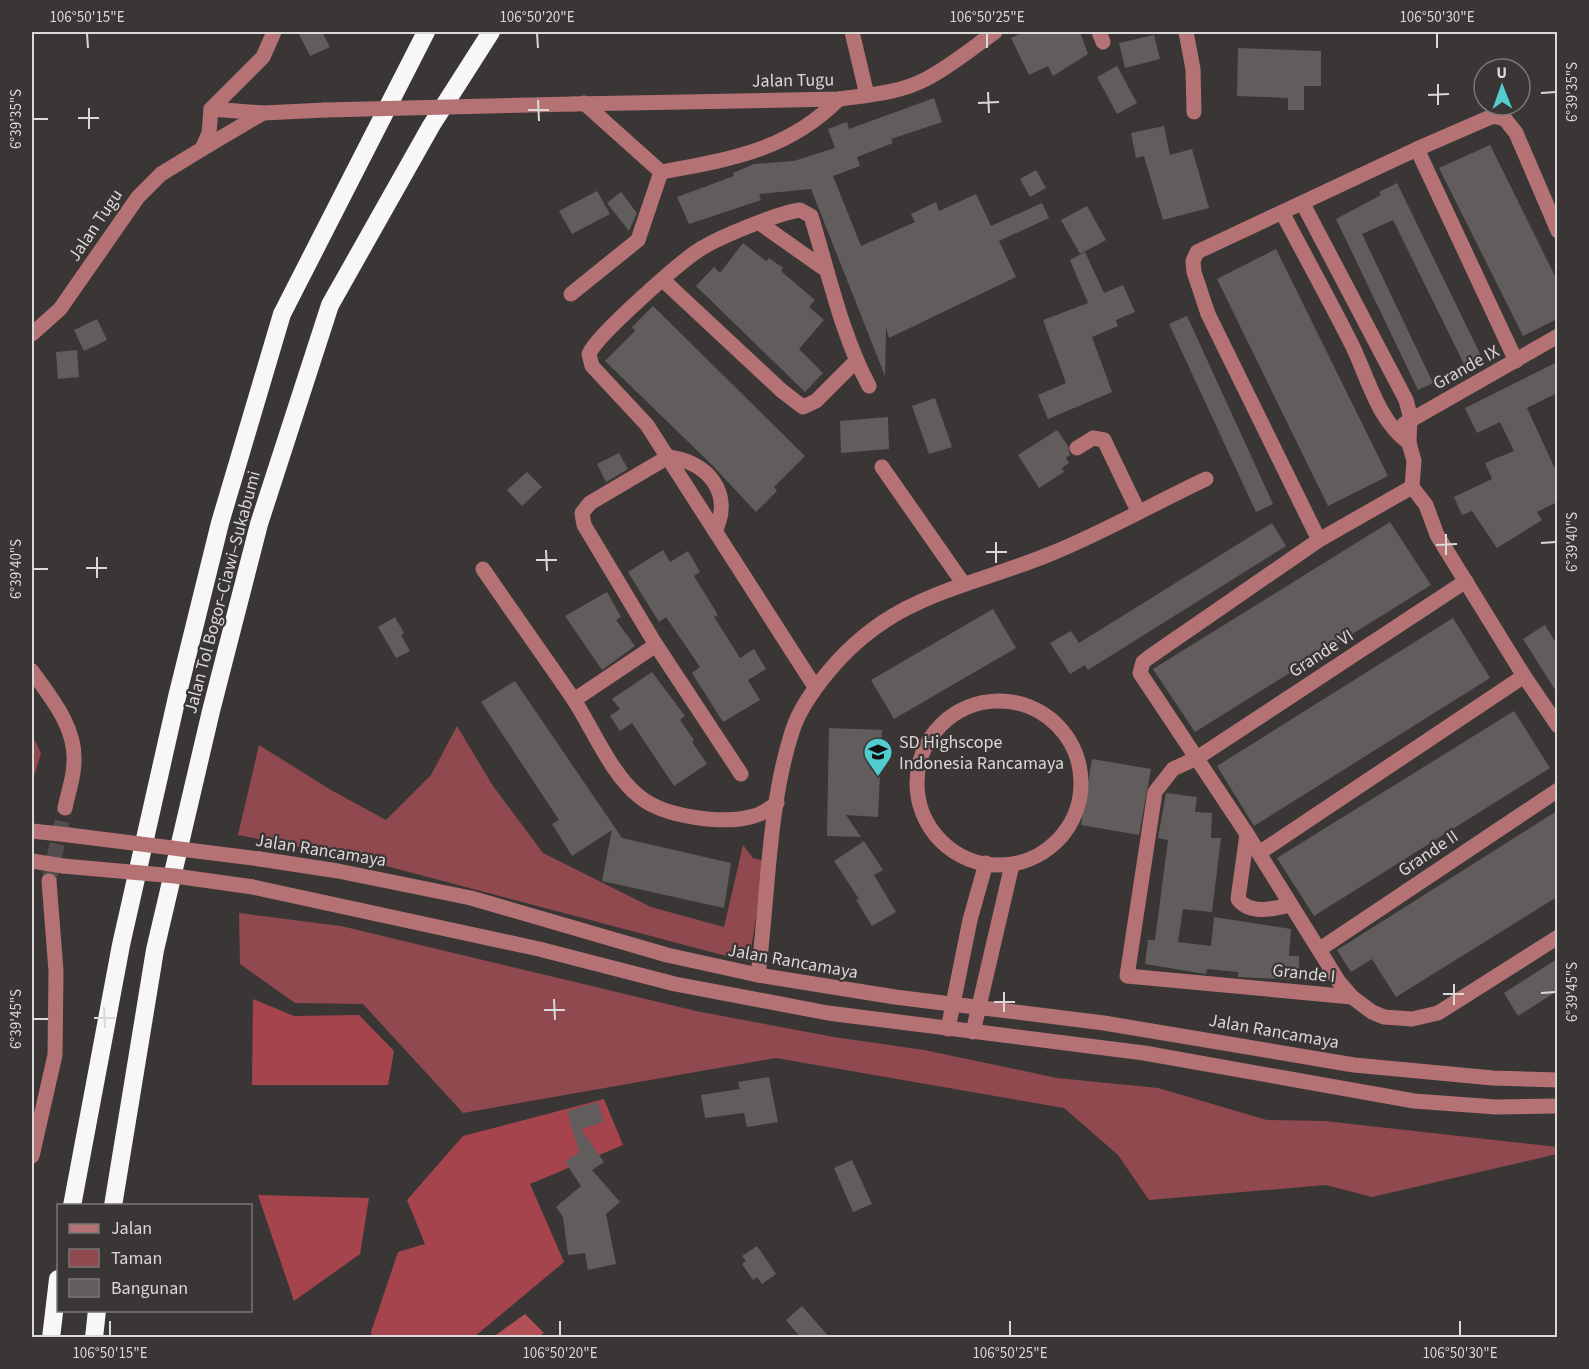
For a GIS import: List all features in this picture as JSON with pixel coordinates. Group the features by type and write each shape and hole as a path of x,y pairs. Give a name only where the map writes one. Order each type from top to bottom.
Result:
{"highway":[{"name":"Jalan Tol Bogor–Ciawi–Sukabumi","path":"72,1204 121,945 177,697 220,523 282,314 426,32"},
{"name":"Jalan Tol Bogor–Ciawi–Sukabumi","path":"113,1204 155,950 211,711 259,524 330,305 431,126 491,32"},
{"path":"51,1338 57,1287"},
{"path":"94,1338 97,1312"}],"street":[{"path":"202,149 209,133 211,109 263,57 274,32"},
{"path":"852,32 867,95"},
{"name":"Jalan Tugu","path":"211,109 263,113 579,103 839,99 896,90 924,80 960,59 995,32"},
{"path":"1186,32 1193,69 1194,112"},
{"path":"661,172 730,159 771,146 817,121 839,99"},
{"path":"579,103 661,172"},
{"name":"Jalan Tugu","path":"32,334 60,309 138,196 161,174 263,113"},
{"path":"1319,540 1208,314 1193,266 1195,256 1205,248 1283,214 1484,118 1493,116 1505,118 1516,133 1557,231"},
{"path":"1417,149 1516,361"},
{"path":"571,294 638,240 661,172"},
{"path":"1303,204 1406,400 1410,421 1409,443 1414,461 1412,487 1426,506 1437,535 1557,726"},
{"path":"815,687 668,457 639,415 592,366 589,354 603,335 700,249 792,211 806,212 811,216 856,361 869,386"},
{"path":"1283,214 1353,348 1375,401 1393,431 1409,443"},
{"path":"761,224 826,270"},
{"path":"664,281 782,391 803,407 816,401 856,361"},
{"name":"Grande IX","path":"1393,431 1557,336"},
{"path":"1077,448 1093,438 1104,440 1138,511"},
{"path":"715,531 723,509 721,497 712,482 696,465 668,457 590,503 584,508 581,519 656,645 741,774"},
{"path":"882,467 963,583"},
{"path":"758,975 777,803 792,731 815,687 848,648 864,634 900,611 963,583 1057,551 1206,478"},
{"path":"1352,997 1140,673 1143,662 1319,540 1412,487"},
{"path":"483,569 574,700 619,773 646,802 661,809 698,818 734,820 755,816 777,803"},
{"name":"Grande VI","path":"1127,976 1155,792 1173,769 1197,758 1466,581"},
{"path":"574,700 656,645"},
{"path":"32,671 67,725 73,744 74,764 65,808"},
{"path":"1259,853 1524,676"},
{"path":"1012,702 1036,711 1057,726 1073,747 1080,781 1080,798 1071,822 1056,843 1034,858 1011,864 986,863 963,858 941,843 931,829 917,797 917,772 925,747 940,726 969,708 986,703 1012,702"},
{"name":"Grande II","path":"1320,949 1557,790"},
{"name":"Jalan Rancamaya","path":"32,831 348,873 471,898 667,955 758,975 954,1005 1104,1023 1354,1065 1493,1078 1557,1080"},
{"path":"1247,834 1238,899 1245,906 1258,909 1290,905"},
{"path":"32,861 175,876 253,887 539,949 675,984 849,1016 1144,1053 1414,1101 1496,1107 1557,1106"},
{"path":"948,1029 970,920 986,863"},
{"path":"973,1032 1011,864"},
{"path":"32,1156 55,1055 56,971 49,881"},
{"name":"Grande I","path":"1127,976 1352,997 1372,1012 1384,1017 1399,1019 1425,1017 1453,1005 1557,937"}],"green space":[{"path":"457,726 493,786 543,853 651,907 724,927 743,845 753,858 765,861 749,962 360,859 238,835 259,745 331,790 386,820 431,775"},
{"path":"32,735 41,753 32,783"},
{"path":"239,913 341,926 696,1011 834,1037 924,1050 1057,1078 1158,1088 1267,1120 1325,1121 1557,1147 1557,1154 1372,1197 1326,1185 1149,1200 1118,1155 1064,1108 776,1058 463,1113 363,1004 295,1003 240,964"}],"shaded area":[{"path":"253,999 294,1016 359,1015 394,1051 388,1085 252,1085"},
{"path":"604,1099 623,1145 530,1184 564,1262 474,1337 372,1337 371,1332 398,1252 425,1244 407,1200 463,1136"},
{"path":"258,1195 369,1198 360,1254 294,1301"},
{"path":"525,1314 544,1333 538,1337 493,1337"}],"building":[{"path":"298,32 322,32 330,47 310,56"},
{"path":"1024,32 1080,32 1088,54 1053,76 1048,66 1029,75 1011,38"},
{"path":"1154,35 1160,59 1125,68 1119,43"},
{"path":"1238,48 1321,51 1321,86 1304,86 1304,110 1288,110 1288,98 1237,96"},
{"path":"1117,66 1137,103 1117,114 1097,77"},
{"path":"934,98 942,122 891,139 893,143 857,157 860,166 833,176 861,246 915,222 911,214 936,202 939,211 976,194 991,226 1042,203 1049,218 999,241 1016,277 889,338 886,327 885,376 811,189 759,194 761,200 689,224 677,197 734,176 733,173 754,164 794,161 835,148 828,129 847,122 849,129"},
{"path":"1164,126 1170,155 1192,149 1209,208 1163,220 1144,156 1136,158 1131,133"},
{"path":"1490,145 1557,280 1557,319 1523,336 1439,168"},
{"path":"1036,170 1046,188 1030,197 1020,179"},
{"path":"1397,183 1482,358 1465,366 1393,220 1362,234 1433,383 1418,390 1336,219 1381,195 1379,192"},
{"path":"597,191 610,214 572,234 559,211"},
{"path":"621,192 637,213 629,231 607,203"},
{"path":"1087,206 1106,240 1080,254 1061,220"},
{"path":"743,243 766,261 769,258 783,268 781,271 815,300 809,307 824,320 799,349 823,373 805,392 696,286 714,267 720,273"},
{"path":"1276,249 1388,476 1328,506 1217,279"},
{"path":"1085,252 1104,293 1123,285 1135,312 1116,320 1118,326 1092,337 1112,392 1048,419 1038,395 1066,383 1043,320 1088,303 1070,260"},
{"path":"653,306 805,456 774,487 777,491 756,512 712,465 605,361 635,331 632,327"},
{"path":"1187,316 1273,504 1256,512 1169,324"},
{"path":"97,319 107,340 84,351 74,330"},
{"path":"77,350 79,377 58,379 56,352"},
{"path":"1557,362 1557,393 1527,408 1557,473 1557,502 1537,512 1542,520 1497,548 1472,511 1462,515 1454,497 1492,479 1485,463 1514,451 1500,422 1477,433 1465,408"},
{"path":"935,398 952,447 929,454 912,406"},
{"path":"888,417 889,449 841,453 840,421"},
{"path":"1057,430 1068,446 1070,455 1066,458 1069,463 1062,468 1064,472 1039,488 1018,455"},
{"path":"619,453 628,469 606,482 597,464"},
{"path":"527,472 542,487 522,506 507,490"},
{"path":"1390,522 1431,585 1195,732 1153,669"},
{"path":"1272,523 1286,546 1088,670 1085,665 1070,674 1050,643 1071,631 1079,643"},
{"path":"663,550 670,562 688,551 700,572 694,576 718,615 714,617 740,658 754,649 766,669 748,680 760,700 723,722 692,673 700,667 666,617 659,622 628,572"},
{"path":"607,592 621,617 616,620 635,646 602,670 565,616"},
{"path":"993,609 1016,648 894,719 871,680"},
{"path":"395,617 410,651 396,658 378,627"},
{"path":"1453,618 1490,678 1254,826 1217,766"},
{"path":"1545,625 1557,645 1557,693 1523,639"},
{"path":"652,672 685,716 680,720 707,764 674,786 632,723 620,731 610,716 620,709 612,699"},
{"path":"515,681 622,838 731,863 724,908 602,881 612,830 572,856 552,824 559,820 481,702"},
{"path":"1514,711 1550,768 1314,916 1277,858"},
{"path":"829,728 882,730 878,817 846,815 861,837 827,836"},
{"path":"1092,759 1151,769 1139,835 1081,825"},
{"path":"1166,793 1197,797 1195,812 1212,813 1211,838 1221,838 1212,912 1183,909 1178,942 1211,946 1214,917 1291,929 1289,956 1299,956 1299,980 1238,977 1238,972 1207,969 1206,974 1145,964 1148,940 1155,940 1168,840 1158,838"},
{"path":"1557,811 1557,897 1396,997 1372,959 1351,972 1337,950"},
{"path":"864,841 883,870 874,875 896,912 872,926 856,900 859,899 834,861"},
{"path":"1557,959 1557,991 1518,1016 1504,993"},
{"path":"769,1077 778,1122 747,1127 744,1113 705,1118 701,1095 740,1089 738,1082"},
{"path":"598,1102 604,1122 581,1129 604,1162 592,1170 620,1202 606,1214 616,1264 588,1270 585,1253 568,1255 563,1217 556,1207 581,1186 565,1162 579,1152 567,1111"},
{"path":"852,1160 872,1204 853,1212 834,1168"},
{"path":"757,1246 776,1274 762,1284 757,1277 753,1280 742,1264 746,1261 742,1256"},
{"path":"802,1306 830,1338 801,1338 786,1320"}],"tunnel":[{"path":"49,881 65,808"}],"place":[{"name":"SD Highscope Indonesia Rancamaya","path":"878,778"}]}
